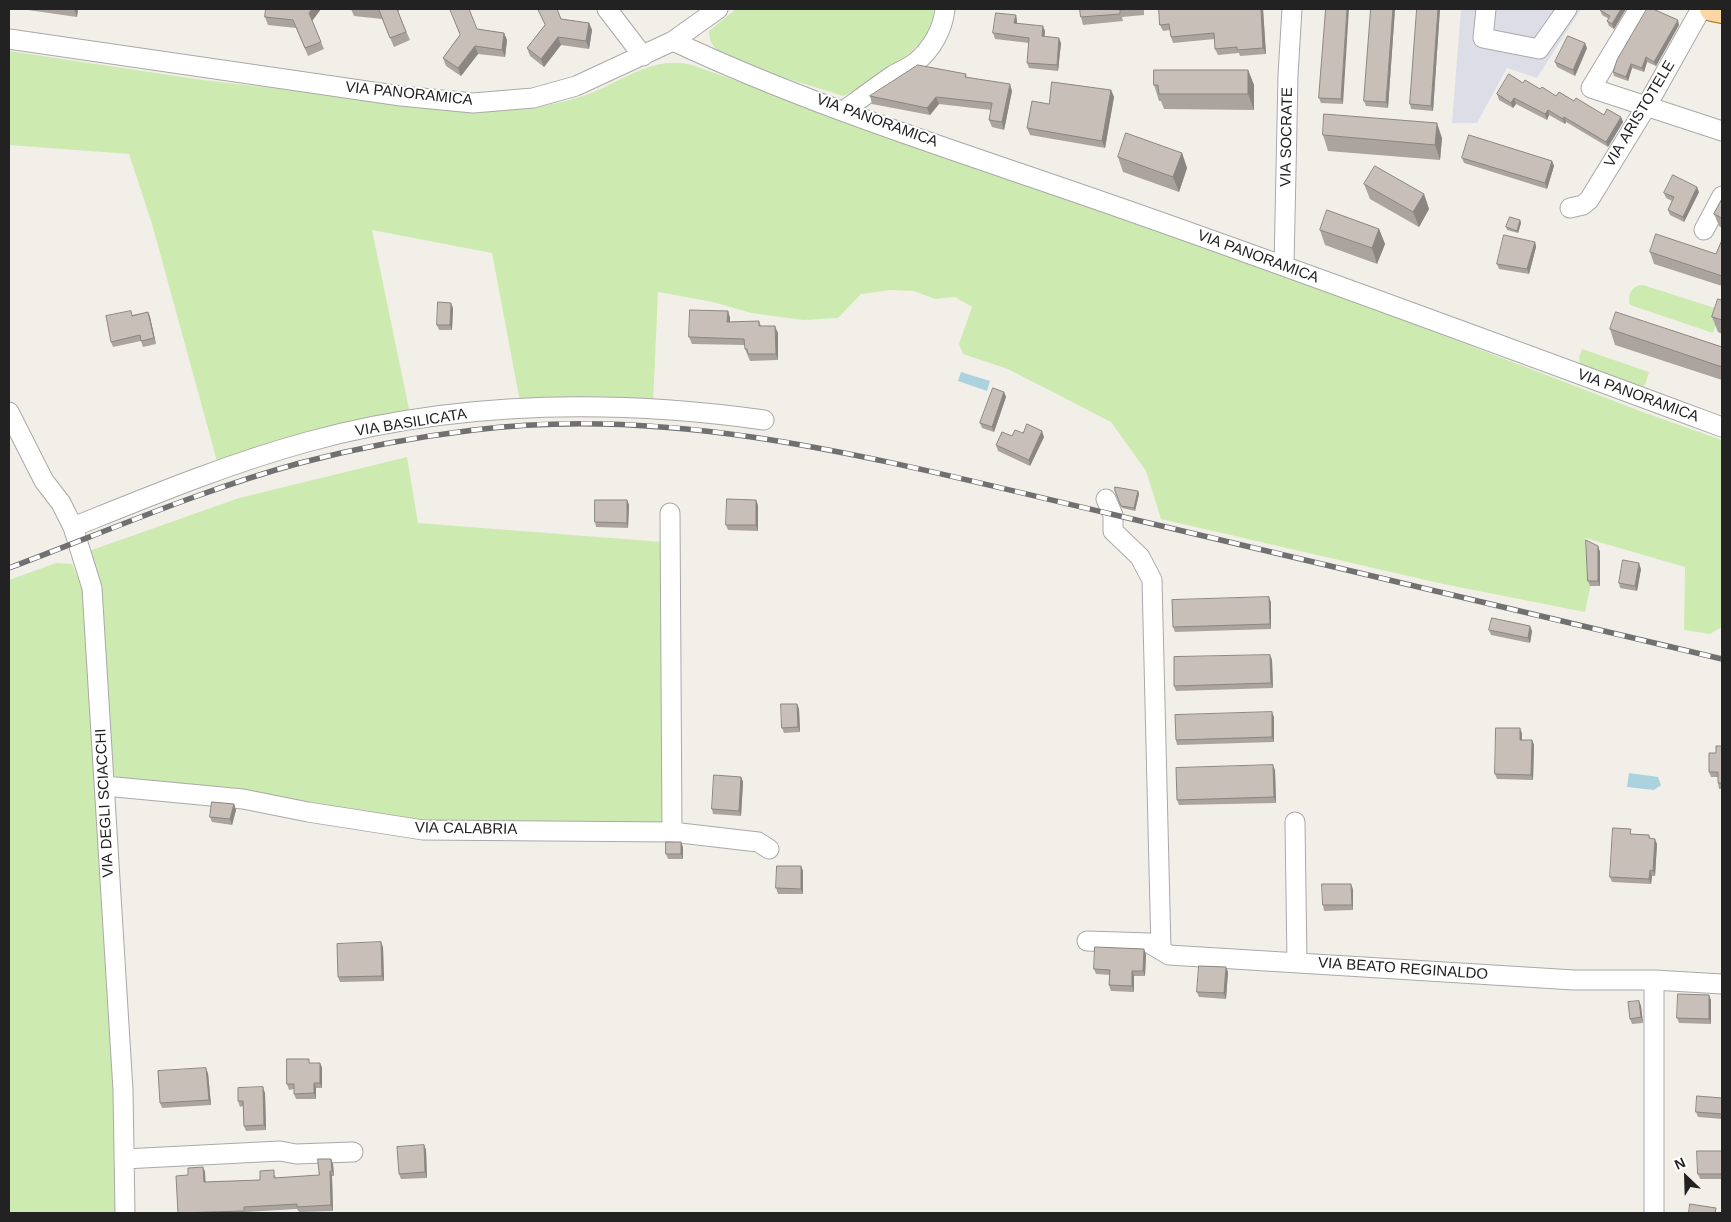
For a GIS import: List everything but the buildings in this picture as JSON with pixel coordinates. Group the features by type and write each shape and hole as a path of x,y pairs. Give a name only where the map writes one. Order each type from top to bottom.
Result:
{"main road":[{"path":"1712,9 1722,11"}],"street":[{"path":"607,9 643,56"},
{"path":"673,41 718,9"},
{"path":"845,110 895,74 915,63 928,50 944,21 946,9"},
{"name":"VIA SOCRATE","path":"1284,266 1288,75 1292,9"},
{"path":"1486,9 1483,38 1538,49 1567,9"},
{"path":"1639,9 1591,88 1722,130"},
{"name":"VIA ARISTOTELE","path":"1570,208 1583,205 1589,200 1646,107 1701,9"},
{"name":"VIA PANORAMICA","path":"9,39 401,96 473,102 533,98 576,86 673,41 721,64 845,110 1284,266 1722,427"},
{"path":"1704,230 1722,196"},
{"name":"VIA BASILICATA","path":"73,527 221,470 307,442 392,422 504,409 587,406 704,412 764,420"},
{"name":"VIA DEGLI SCIACCHI","path":"9,412 44,481 61,503 73,527 92,588 123,1090 125,1213"},
{"path":"1106,499 1114,515 1113,531 1140,557 1152,580 1161,950"},
{"path":"670,513 672,832"},
{"name":"VIA CALABRIA","path":"104,786 243,798 308,812 423,830 672,832 758,842 769,849"},
{"path":"1295,822 1297,963"},
{"name":"VIA BEATO REGINALDO","path":"1087,941 1149,943 1169,955 1574,980 1654,980 1722,984"},
{"path":"1654,980 1654,1213"},
{"path":"124,1159 280,1151 296,1154 353,1152"}],"green space":[{"path":"736,9 934,9 930,31 924,39 903,58 877,77 843,96 758,69 716,49 709,36 709,31"},
{"path":"9,51 203,80 461,110 536,107 580,97 649,67 677,63 692,65 1307,283 1640,411 1722,440 1722,627 1710,634 1684,630 1685,567 1585,538 1592,579 1585,612 1443,584 1161,519 1146,471 1111,422 1008,369 963,354 959,344 972,307 955,297 935,299 914,291 891,290 861,294 838,318 804,320 751,313 713,302 658,292 653,404 520,402 492,253 372,230 410,414 218,465 152,224 129,154 9,145"},
{"path":"1639,285 1721,310 1713,333 1630,305 1631,291"},
{"path":"1582,349 1649,372 1645,385 1640,387 1580,364 1579,358"},
{"path":"407,457 418,523 663,542 664,824 428,827 110,781 96,568 89,551 239,498"},
{"path":"56,563 72,564 85,595 118,1119 117,1213 9,1213 9,580"}],"shaded area":[{"path":"1461,9 1581,9 1537,78 1507,68 1477,123 1452,123"}],"water":[{"path":"961,372 990,381 987,391 958,381"},
{"path":"1629,773 1658,777 1661,785 1654,790 1627,787"}],"railway":[{"path":"9,568 226,486 343,452 474,430 555,424 635,425 715,432 875,459 1722,659"}]}
